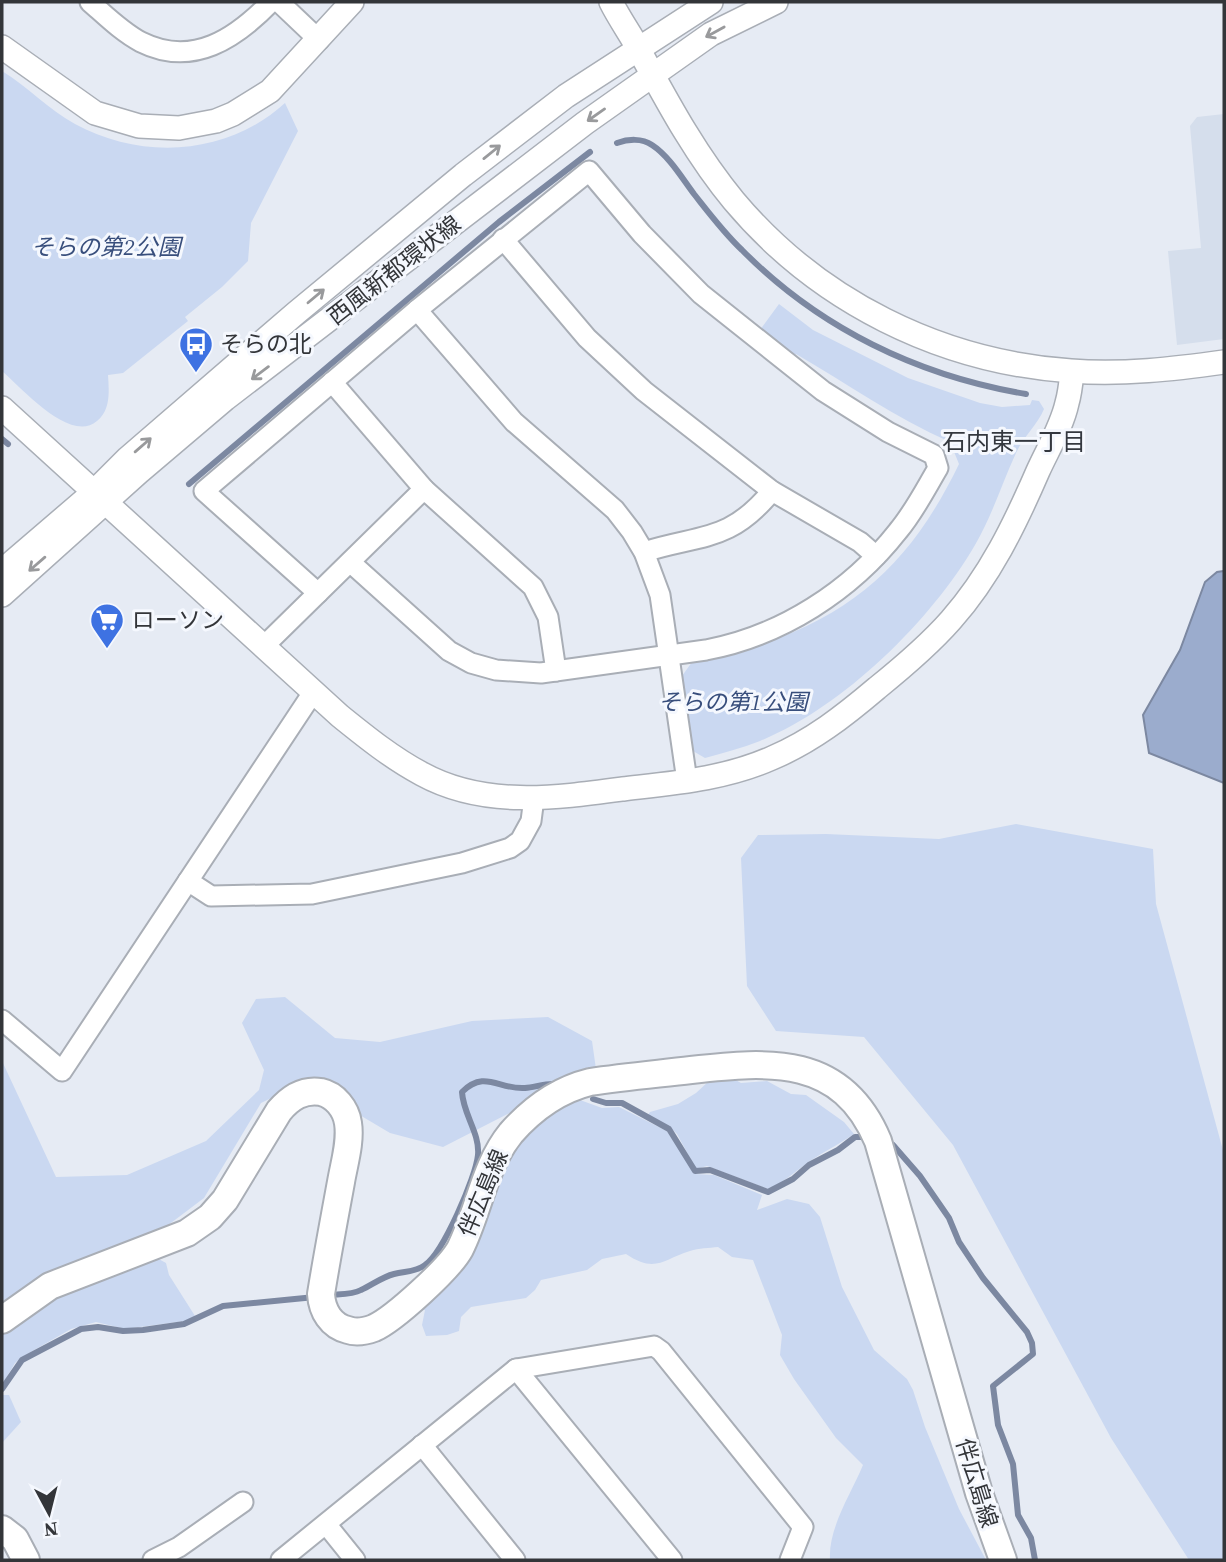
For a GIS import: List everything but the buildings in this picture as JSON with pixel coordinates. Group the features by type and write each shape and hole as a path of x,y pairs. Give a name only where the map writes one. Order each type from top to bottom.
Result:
{"main road":[{"name":"伴広島線","path":"2,1320 50,1286 187,1233 210,1217 225,1200 279,1111 290,1098 301,1093 320,1092 334,1099 345,1113 348,1124 322,1297 330,1319 337,1326 355,1332 365,1331 389,1318 441,1272 459,1250 500,1147 526,1117 564,1090 590,1082 744,1064 773,1064 808,1072 836,1086 858,1105 878,1141 979,1493 1003,1560"},
{"path":"2,1529 15,1539 26,1560"}],"street":[{"path":"90,2 142,42 183,51 208,47 230,38 271,2"},
{"path":"279,2 319,40"},
{"path":"2,47 95,113 117,121 160,128 179,128 216,121 252,104 270,91 352,2"},
{"path":"611,2 688,139 734,201 768,238 824,284 878,318 940,345 1019,365 1072,372 1135,371 1224,362"},
{"name":"西風新都環状線","path":"2,595 100,497 128,458 399,227 519,130 638,48 711,2"},
{"name":"西風新都環状線","path":"2,571 585,123 710,34 776,2"},
{"path":"318,593 204,491 416,310 589,171 649,242 701,294 832,397 888,432 934,455 937,468 917,505 898,532 876,556 816,607 771,630 726,647 670,656 556,671 511,673 483,667 460,657 437,641 349,562"},
{"path":"503,239 561,309 615,366 772,491 860,542 876,556"},
{"path":"416,310 514,422 615,510 644,552 660,595 687,782"},
{"path":"2,408 314,691 383,750 424,776 448,786 483,795 534,798 687,782 741,770 794,749 837,722 914,657 950,621 987,573 1017,520 1067,405 1072,372"},
{"path":"332,382 424,489 533,587 548,617 556,671"},
{"path":"264,646 424,489"},
{"path":"644,552 721,532 750,516 772,491"},
{"path":"2,1020 62,1071 314,691"},
{"path":"188,881 211,895 312,894 462,863 510,848 520,841 531,821 534,798"},
{"path":"281,1560 516,1368 654,1346 803,1527 790,1560"},
{"path":"516,1368 672,1560"},
{"path":"422,1446 515,1560"},
{"path":"153,1560 179,1547 243,1502"},
{"path":"326,1524 355,1560"}],"shaded area":[{"path":"1224,114 1224,339 1177,345 1168,251 1201,248 1190,126 1197,117"},
{"path":"1224,571 1224,783 1149,753 1143,715 1180,650 1205,582 1217,572"}],"green space":[{"name":"そらの第2公園","path":"2,71 75,124 128,144 184,147 211,142 238,133 285,103 298,131 251,223 248,261 222,287 185,317 188,321 123,373 108,375 105,411 97,421 86,426 60,420 2,371"},
{"name":"そらの第1公園","path":"779,304 813,330 908,378 980,403 1002,407 1030,405 1032,400 1039,401 1044,409 1016,453 975,545 934,603 909,632 853,684 822,707 760,741 705,758 693,751 682,676 692,662 738,652 799,630 857,596 904,552 924,526 959,464 950,442 891,412 796,354 794,356 760,330"},
{"path":"1016,824 1153,849 1156,904 1224,1154 1224,1560 1189,1560 1111,1438 953,1145 864,1037 776,1031 747,986 741,858 758,835 826,834 939,839"},
{"path":"285,997 335,1038 380,1042 472,1021 548,1017 592,1041 596,1069 443,1147 390,1133 304,1082 261,1103 204,1198 155,1235 2,1307 2,1061 56,1177 127,1175 206,1141 259,1090 264,1070 242,1023 256,999"},
{"path":"732,1078 741,1083 767,1081 791,1094 806,1095 844,1122 854,1134 768,1189 707,1166 696,1169 677,1134 648,1115 650,1112 678,1104 709,1081"},
{"path":"569,1096 602,1108 619,1107 667,1131 695,1174 714,1175 762,1195 757,1210 787,1199 809,1204 820,1217 842,1287 874,1350 907,1379 913,1390 925,1427 959,1509 986,1560 830,1560 836,1524 863,1465 836,1438 780,1355 782,1335 753,1260 732,1257 718,1247 693,1250 652,1264 626,1254 602,1259 587,1270 541,1280 526,1298 471,1307 461,1317 459,1331 447,1335 426,1336 422,1325 425,1310 410,1311 516,1144"},
{"path":"155,1257 166,1263 169,1275 195,1316 185,1321 125,1329 96,1322 71,1329 22,1357 15,1363 2,1385 2,1328 44,1297"},
{"path":"2,1395 9,1395 21,1422 2,1443"}],"waterway":[{"path":"617,143 639,140 658,150 742,250 772,278 837,325 909,361 947,375 1026,394"},
{"path":"189,484 499,222 590,152"},
{"path":"2,439 8,444"},
{"path":"329,1295 354,1293 390,1275 418,1269 425,1265 441,1246 465,1196 478,1155 462,1092 470,1085 485,1081 516,1088 553,1084"},
{"path":"593,1099 606,1103 622,1103 669,1129 695,1171 710,1170 768,1192 793,1179 809,1165 838,1150 855,1137 862,1137"},
{"path":"893,1145 920,1176 949,1218 959,1242 983,1278 1027,1332 1032,1343 1033,1354 993,1386 998,1425 1013,1464 1018,1515 1031,1538 1035,1560"},
{"path":"2,1389 22,1360 81,1329 98,1327 123,1331 143,1330 184,1324 223,1306 315,1297"}],"place":[{"name":"そらの北","path":"196,374"},
{"name":"ローソン","path":"107,650"}],"district":[{"name":"石内東一丁目","path":"1014,442"}]}
